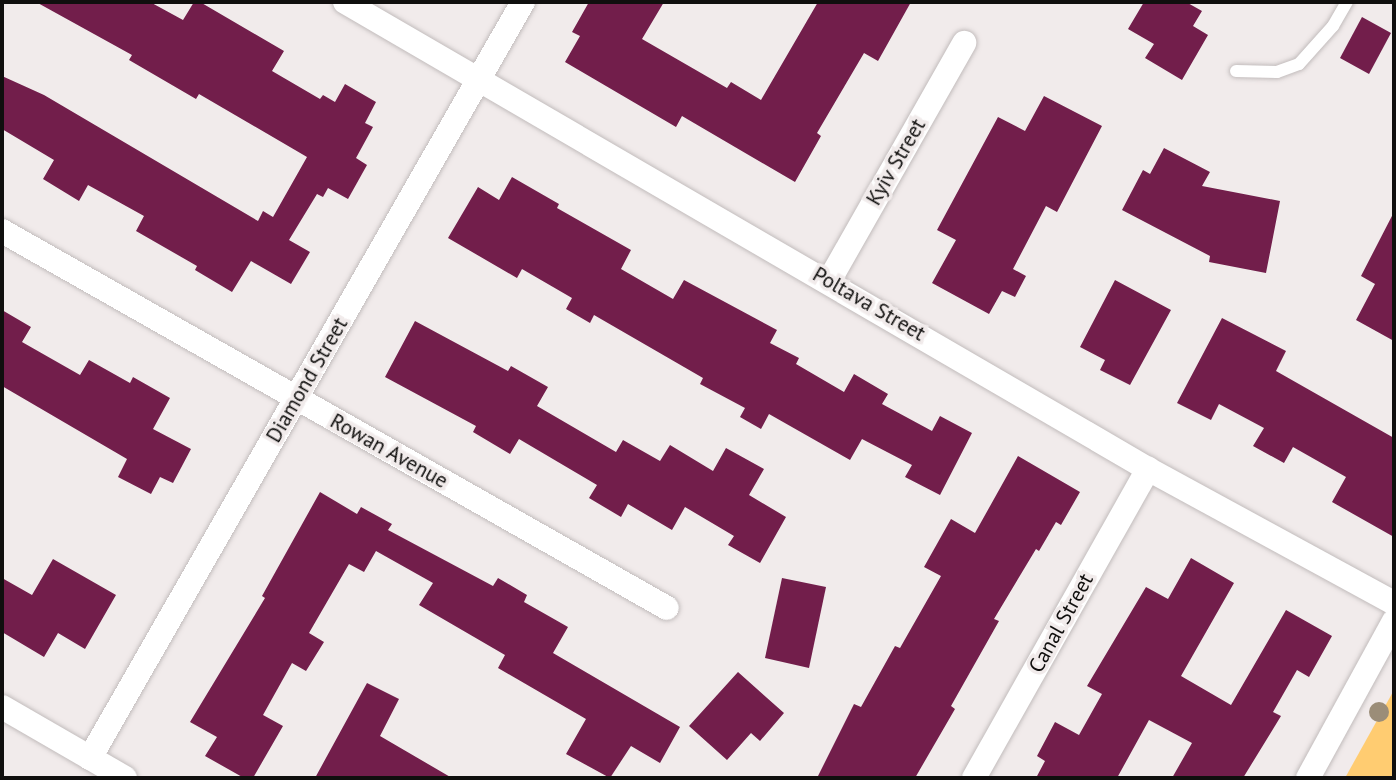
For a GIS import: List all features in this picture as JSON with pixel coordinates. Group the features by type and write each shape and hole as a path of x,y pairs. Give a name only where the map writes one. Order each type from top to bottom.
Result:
{"street":[{"name":"Poltava Street","path":"345,2 829,281 1148,469 1394,603"},
{"name":"Diamond Street","path":"90,758 523,2"},
{"name":"Kyiv Street","path":"829,281 964,43"},
{"name":"Rowan Avenue","path":"2,230 667,608"},
{"name":"Canal Street","path":"974,778 1148,469"},
{"path":"1308,778 1394,621"},
{"path":"2,707 125,778"}],"lane":[{"path":"1236,71 1277,72 1299,64 1333,26 1347,2"}],"shaded area":[{"path":"1394,690 1394,778 1345,778"}],"building":[{"path":"36,2 150,2 183,20 194,2 200,2 284,51 272,71 320,99 323,95 335,102 345,84 376,102 365,123 373,127 356,158 367,165 348,199 328,188 323,197 317,194 289,240 310,252 291,284 251,261 232,292 195,270 197,266 136,231 144,216 88,185 79,201 43,179 54,160 2,129 2,76 44,95 258,221 263,211 273,217 307,157 199,94 196,99 129,60 132,55"},
{"path":"589,2 664,2 642,39 727,88 731,82 761,100 818,2 911,2 878,61 864,53 817,133 821,136 795,182 682,116 676,127 565,62 580,36 572,32"},
{"path":"1144,2 1186,2 1202,11 1193,26 1208,35 1182,80 1145,58 1154,44 1128,29"},
{"path":"1362,17 1391,33 1369,74 1340,58"},
{"path":"1044,96 1102,126 1057,212 1046,206 1013,269 1026,276 1015,297 1002,291 989,314 932,283 956,240 937,230 998,117 1025,131"},
{"path":"1164,148 1210,172 1202,186 1280,201 1266,273 1209,262 1210,256 1122,210 1143,170 1150,174"},
{"path":"512,177 559,204 557,208 631,250 621,269 673,299 684,280 777,330 770,343 799,358 796,364 844,392 854,374 888,394 882,404 932,431 940,416 972,433 940,495 905,477 912,465 862,439 850,460 769,414 761,429 740,417 745,408 700,384 703,378 594,315 590,323 566,309 572,298 522,269 517,278 448,238 478,187 499,200"},
{"path":"1394,212 1394,341 1356,320 1375,284 1361,276"},
{"path":"1115,280 1171,310 1130,385 1100,370 1105,360 1080,347"},
{"path":"2,310 31,327 22,342 80,375 89,360 130,383 133,377 170,398 153,429 191,449 173,483 160,477 151,494 118,477 127,459 2,386"},
{"path":"1222,318 1286,351 1276,371 1394,438 1394,537 1332,502 1346,477 1293,447 1284,463 1253,446 1264,428 1219,404 1211,420 1177,403"},
{"path":"415,321 508,371 511,366 548,387 537,406 616,452 623,440 660,461 670,445 713,471 726,448 764,469 749,495 786,517 760,563 728,545 734,536 685,507 672,530 628,504 621,517 589,498 597,485 519,439 510,454 473,432 476,426 385,377"},
{"path":"1018,456 1080,492 1061,525 1056,522 1039,551 1036,549 994,619 999,621 951,706 955,709 915,778 817,778 854,704 861,707 895,646 900,648 941,576 924,567 951,519 975,533"},
{"path":"320,492 357,514 361,507 392,524 388,530 493,586 498,578 527,595 524,602 568,627 553,653 680,727 660,763 631,746 610,778 566,754 586,719 498,668 505,655 419,605 433,583 376,551 364,572 349,564 309,633 324,642 306,671 292,663 263,715 283,726 253,778 244,778 205,756 217,737 190,722 265,598 262,596"},
{"path":"1191,558 1234,583 1181,676 1231,705 1286,610 1332,636 1309,677 1297,670 1273,712 1281,716 1243,778 1172,778 1192,743 1149,720 1117,778 1036,778 1045,761 1037,756 1055,722 1079,735 1102,694 1087,686 1146,587 1168,599"},
{"path":"53,559 116,595 85,649 58,633 44,657 2,632 2,578 32,595"},
{"path":"782,578 826,587 809,668 765,658"},
{"path":"738,672 784,713 760,741 751,733 727,760 689,726"},
{"path":"367,683 399,699 380,736 452,778 315,778"}]}
